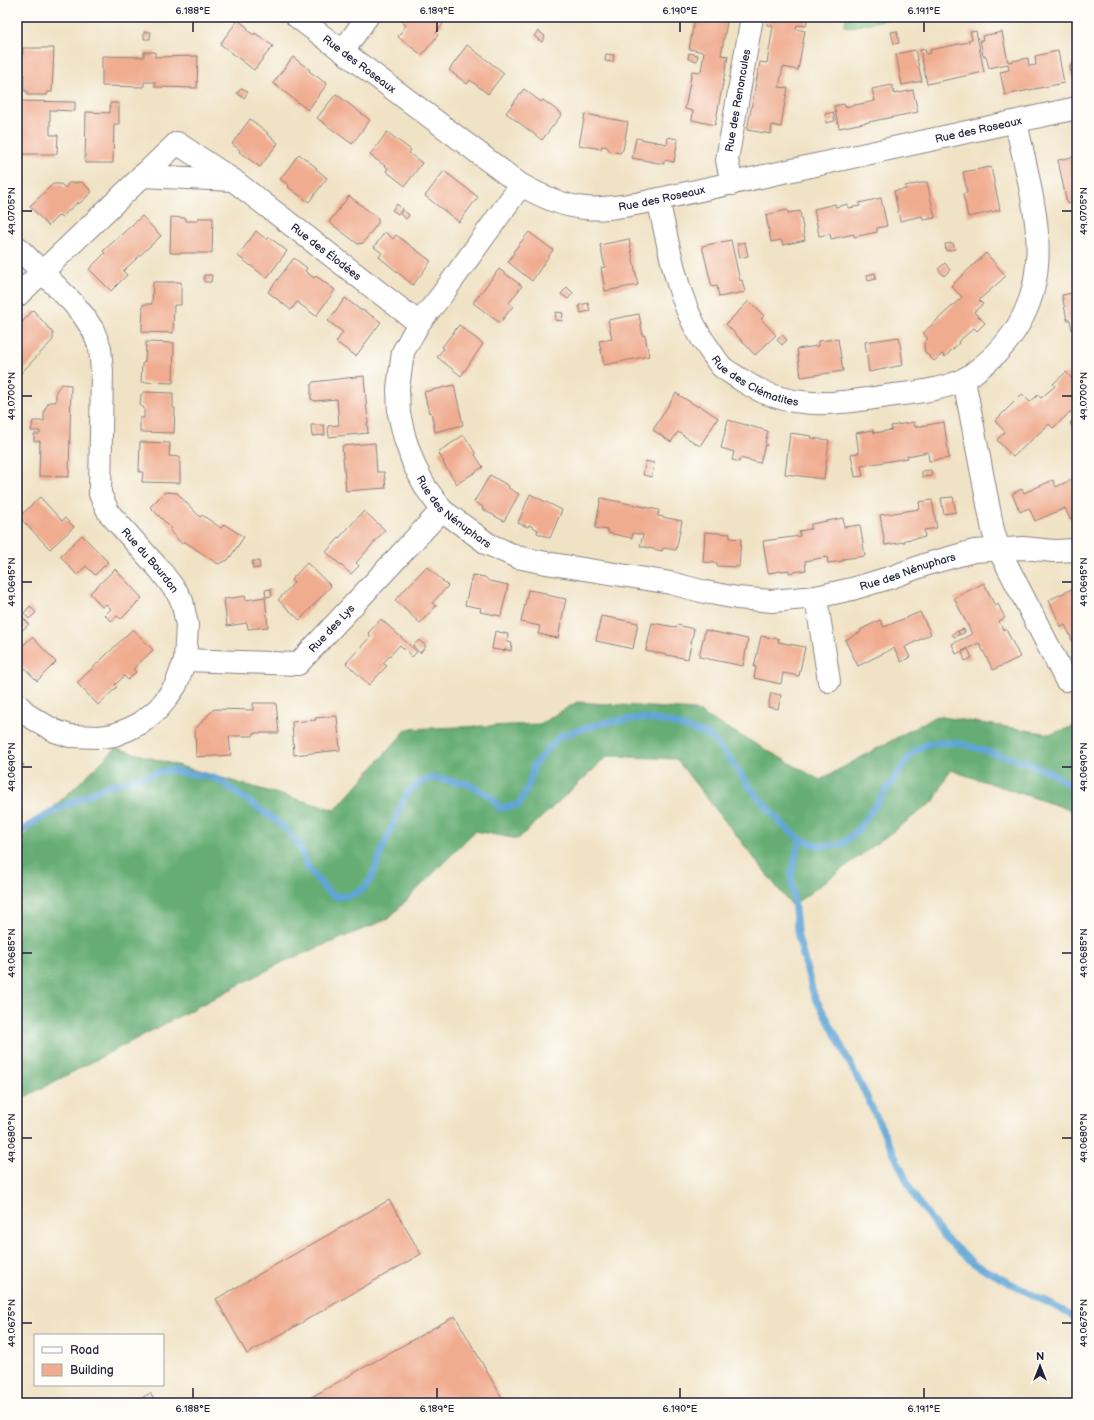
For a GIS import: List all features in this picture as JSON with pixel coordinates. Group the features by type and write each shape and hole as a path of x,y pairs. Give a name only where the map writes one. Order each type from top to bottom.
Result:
{"street":[{"name":"Rue des Roseaux","path":"297,17 522,185 542,197 563,204 586,208 612,207 658,200 1077,108"},
{"path":"343,51 367,17"},
{"name":"Rue des Renoncules","path":"732,184 727,160 752,17"},
{"name":"Rue des Clématites","path":"658,200 686,310 704,343 722,366 748,384 771,396 792,401 817,404 838,403 924,391 964,380 995,355 1006,343 1027,310 1036,276 1038,242 1037,223 1016,122"},
{"name":"Rue des Élodées","path":"41,272 176,142 233,180 419,323"},
{"path":"141,176 233,180"},
{"name":"Rue des Nénuphars","path":"522,185 441,296 419,323 403,352 398,388 399,414 405,440 414,465 426,488 442,510 488,544 517,557 672,583 705,592 737,598 772,601 816,597 852,589 928,564 974,551 1023,548 1054,551 1077,550"},
{"name":"Rue du Bourdon","path":"17,247 72,302 83,315 92,330 100,348 102,370 100,494 109,513 168,580 182,601 186,625 185,660 176,685 164,702 141,723 114,735 100,737 70,736 55,731 29,716 17,704"},
{"path":"17,296 41,272"},
{"path":"964,380 992,530 999,550 1066,680"},
{"name":"Rue des Lys","path":"185,660 298,664 442,510"},
{"path":"816,597 829,681"}],"green space":[{"path":"846,17 898,17 850,27 845,26"},
{"path":"577,702 695,710 820,780 936,716 1051,734 1077,725 1077,812 950,770 934,801 792,906 676,759 608,756 518,839 475,831 388,919 285,961 17,1101 17,842 116,748 335,810 407,729 540,724"}],"building":[{"path":"144,17 164,17 164,20 144,19"},
{"path":"406,17 434,17 443,24 436,33 438,35 422,55 398,37 406,25 402,22"},
{"path":"695,17 728,17 721,55 728,56 715,125 692,120 693,111 685,109 692,71 701,72 704,52 689,49"},
{"path":"768,17 808,17 806,26 797,25 796,29 805,31 798,70 783,67 779,87 788,88 781,127 772,125 771,134 747,130 760,62 767,63 773,26 767,25"},
{"path":"238,20 247,27 248,31 254,35 255,33 273,46 254,70 220,44"},
{"path":"538,31 545,36 542,42 534,36"},
{"path":"897,31 899,43 894,44 891,32"},
{"path":"976,31 984,72 927,84 920,50 925,49 926,54 931,53 930,50 969,42 968,40 972,39 970,32"},
{"path":"144,32 151,32 150,39 144,39"},
{"path":"1002,32 1008,62 1028,58 1029,66 1036,65 1035,56 1058,51 1064,83 1005,95 1000,72 1009,70 1008,64 989,68 986,56 983,56 980,40 983,40 982,36"},
{"path":"467,45 504,73 488,94 470,80 467,84 449,70"},
{"path":"23,48 54,48 52,92 48,92 47,95 27,95 27,91 24,91 24,74 22,74"},
{"path":"915,50 922,81 902,85 896,54"},
{"path":"144,52 155,52 155,57 198,56 197,88 155,87 155,82 144,82 144,87 102,86 102,56 144,57"},
{"path":"689,53 698,55 697,61 688,59"},
{"path":"606,54 614,55 613,62 605,61"},
{"path":"293,57 327,84 308,110 273,83"},
{"path":"1077,63 1077,78 1072,79 1070,68 1071,65"},
{"path":"892,85 894,94 913,90 918,112 839,128 834,106 844,104 845,107 875,101 872,89"},
{"path":"242,88 248,92 244,98 237,93"},
{"path":"524,89 541,102 543,100 562,114 542,140 506,113"},
{"path":"336,94 370,120 352,144 317,118"},
{"path":"19,101 75,102 75,111 50,110 50,135 58,135 57,154 17,154 17,129 20,129"},
{"path":"110,103 119,103 119,124 114,124 113,163 85,163 86,112 110,113"},
{"path":"833,112 835,121 826,123 825,114"},
{"path":"585,114 628,122 623,150 620,153 610,151 607,147 602,146 601,149 579,145"},
{"path":"250,119 278,143 260,167 239,152 240,150 232,144"},
{"path":"387,132 411,150 409,153 422,163 405,186 386,171 388,168 370,155"},
{"path":"668,137 678,139 674,162 664,160 664,164 632,158 636,138 667,144"},
{"path":"299,154 327,178 309,202 288,187 289,185 280,179"},
{"path":"1077,156 1077,202 1067,204 1058,160"},
{"path":"991,167 1000,210 968,217 963,194 967,193 963,172"},
{"path":"444,171 478,197 459,222 425,196"},
{"path":"82,182 92,192 79,204 78,202 62,217 59,215 48,226 30,206 53,184 61,184 65,188 69,183"},
{"path":"927,182 935,218 923,220 922,216 900,221 894,191 906,189 905,186"},
{"path":"349,196 378,218 378,223 363,243 358,244 329,222"},
{"path":"881,198 887,226 877,228 877,232 854,237 854,234 831,239 830,234 819,236 814,209 835,204 836,207 848,204 848,208 860,206 859,203"},
{"path":"397,204 402,209 398,214 392,210"},
{"path":"403,210 409,215 406,219 400,214"},
{"path":"787,210 788,213 800,211 805,240 783,245 781,240 771,242 766,215"},
{"path":"142,216 161,236 123,271 127,275 111,291 89,269 105,253 103,251"},
{"path":"171,217 186,218 186,221 198,221 198,218 213,218 212,253 170,253"},
{"path":"256,231 267,240 269,237 287,251 267,278 238,256"},
{"path":"385,232 393,239 396,235 431,261 413,285 379,257 382,253 374,247"},
{"path":"529,232 553,250 532,281 508,262 514,253 513,252"},
{"path":"629,239 638,285 605,291 601,268 605,267 600,245"},
{"path":"731,240 740,281 742,280 745,292 719,297 717,286 712,287 702,246"},
{"path":"745,242 748,256 740,258 737,244"},
{"path":"953,243 955,249 946,251 945,244"},
{"path":"986,253 1006,276 979,300 983,304 974,312 985,323 977,331 974,328 958,342 959,343 945,357 942,354 934,361 925,352 924,343 928,339 923,333 962,297 951,286"},
{"path":"294,258 307,268 305,271 314,278 316,276 335,290 316,316 297,302 291,310 268,292"},
{"path":"945,263 950,270 944,276 938,269"},
{"path":"499,269 522,286 509,303 513,306 500,323 473,303"},
{"path":"875,273 876,279 868,281 867,275"},
{"path":"204,275 212,275 211,282 204,282"},
{"path":"153,282 181,282 181,305 174,305 173,333 142,332 143,304 152,304"},
{"path":"567,287 573,293 568,299 561,294"},
{"path":"1077,292 1077,329 1072,330 1070,320 1067,320 1062,295"},
{"path":"345,298 362,311 363,310 381,322 356,356 336,342 343,332 328,321"},
{"path":"749,301 764,316 761,319 776,335 755,355 726,324"},
{"path":"588,303 590,311 581,313 579,305"},
{"path":"33,310 53,333 53,340 17,377 17,344 20,341 17,338 17,328"},
{"path":"556,312 563,313 562,321 555,320"},
{"path":"639,314 643,336 645,335 649,356 604,365 599,341 612,339 608,320"},
{"path":"459,325 483,344 461,376 437,357 444,348 442,347"},
{"path":"782,335 787,340 782,345 777,340"},
{"path":"899,337 903,365 869,372 865,342"},
{"path":"838,339 843,371 801,377 797,349 818,346 818,341"},
{"path":"146,342 174,343 173,383 141,382 142,364 145,361"},
{"path":"1066,372 1077,384 1077,406 1053,428 1049,424 1013,457 997,440 1005,432 995,421 1022,394 1030,402 1038,395 1041,398 1055,386 1053,384"},
{"path":"364,376 368,433 329,437 328,426 339,425 337,399 315,401 311,399 311,385 313,382"},
{"path":"61,384 71,385 69,477 39,476 40,441 34,441 34,434 40,434 40,431 31,431 33,421 44,421 44,411 49,402 56,402 56,391"},
{"path":"454,385 463,425 435,432 431,412 429,413 424,392"},
{"path":"144,392 173,393 173,408 175,408 174,433 140,432 140,418 144,418 144,408 140,405 141,395"},
{"path":"676,393 698,407 699,405 718,418 700,446 678,432 671,442 653,430"},
{"path":"1074,419 1077,425 1074,428 1070,423"},
{"path":"728,420 768,431 765,443 767,444 766,446 765,445 760,463 740,458 739,462 732,460 734,452 721,448"},
{"path":"914,422 915,427 944,422 949,458 929,461 928,452 907,456 908,458 861,466 863,476 855,477 851,454 859,453 856,433 873,430 874,433 892,430 891,426"},
{"path":"311,425 324,425 325,435 312,436"},
{"path":"790,433 812,436 811,438 829,440 824,479 785,474"},
{"path":"464,435 483,467 457,484 443,463 444,462 438,452"},
{"path":"140,442 170,443 169,456 180,457 180,483 142,482 143,472 139,472"},
{"path":"375,443 377,472 384,472 386,488 346,491 342,446"},
{"path":"646,461 654,463 652,477 643,475"},
{"path":"931,470 932,476 922,477 922,471"},
{"path":"490,475 509,486 508,488 519,494 504,521 482,509 483,507 474,502"},
{"path":"1077,477 1077,515 1070,519 1065,508 1035,521 1029,508 1020,512 1012,494 1022,489 1024,493 1053,480 1056,487"},
{"path":"165,492 177,493 200,517 202,515 221,528 224,524 244,537 228,560 218,564 184,541 182,544 170,531 172,529 150,507"},
{"path":"530,494 562,510 550,538 537,533 538,530 529,525 528,527 518,523"},
{"path":"40,497 62,521 65,518 74,527 50,549 19,517"},
{"path":"953,497 956,512 944,514 941,498"},
{"path":"601,498 659,510 658,516 682,521 676,550 663,548 662,551 640,546 643,535 633,533 632,538 608,533 608,530 595,528"},
{"path":"932,500 937,528 924,530 925,537 885,545 880,515 920,509 919,502"},
{"path":"364,511 385,530 356,563 359,566 351,574 326,552"},
{"path":"843,518 844,527 860,525 865,556 828,563 827,557 805,561 806,570 789,573 789,570 768,573 763,541 800,536 799,531 811,529 811,524"},
{"path":"705,532 730,534 730,538 741,539 739,567 717,566 717,563 703,562"},
{"path":"82,535 108,562 95,575 86,566 77,575 60,556"},
{"path":"252,561 259,561 260,568 253,569"},
{"path":"307,563 331,586 300,620 278,600 294,583 291,580"},
{"path":"427,566 448,586 432,603 436,606 420,623 395,600"},
{"path":"115,569 142,598 121,619 117,616 111,621 105,615 111,609 106,604 102,607 90,593"},
{"path":"472,575 485,577 489,581 508,585 501,616 480,612 481,608 465,605"},
{"path":"984,583 995,606 998,604 1005,618 999,621 1003,630 1006,629 1020,657 993,670 979,643 956,654 952,644 972,634 954,598"},
{"path":"1076,587 1077,643 1074,644 1065,625 1061,627 1049,600"},
{"path":"271,589 272,596 266,597 265,590"},
{"path":"528,590 546,593 546,595 566,599 558,638 538,634 540,626 521,622"},
{"path":"245,596 246,600 265,597 268,627 248,629 247,623 227,626 224,599"},
{"path":"30,606 36,613 29,619 24,613"},
{"path":"920,612 931,634 905,647 910,657 901,662 894,648 858,666 845,640 861,632 860,630 880,620 884,627"},
{"path":"21,616 29,624 17,635 17,618 18,619"},
{"path":"601,616 638,623 633,649 596,641"},
{"path":"381,619 417,652 412,657 400,645 383,663 387,666 369,685 346,663 371,636 368,633"},
{"path":"652,623 676,627 677,625 694,629 688,659 646,651"},
{"path":"133,629 153,650 133,669 136,672 128,680 124,676 115,685 117,687 98,705 77,683"},
{"path":"964,629 965,632 960,635 958,631"},
{"path":"705,630 748,639 743,666 699,657"},
{"path":"495,631 508,634 507,642 512,643 511,651 505,649 505,651 492,649"},
{"path":"958,631 959,635 954,637 952,634"},
{"path":"761,636 779,639 778,642 805,647 799,676 783,673 781,684 754,678 756,667 754,667"},
{"path":"32,637 56,662 37,681 17,660 17,651"},
{"path":"419,640 426,646 420,653 413,646"},
{"path":"968,649 972,658 965,661 962,652"},
{"path":"771,693 781,695 778,709 768,707"},
{"path":"253,703 276,703 279,733 254,733 253,736 229,736 231,755 196,757 195,729 214,709 253,710"},
{"path":"337,716 340,750 294,755 292,722"},
{"path":"17,758 24,765 17,772"},
{"path":"389,1200 421,1254 247,1354 216,1299"},
{"path":"455,1316 505,1403 301,1403"},
{"path":"150,1393 156,1403 134,1403"}],"waterway":[{"path":"17,834 52,812 107,786 168,770 216,778 282,825 301,847 306,865 327,891 337,897 351,895 362,890 371,879 407,793 421,781 434,778 468,784 490,796 500,808 519,805 530,782 534,765 559,737 608,722 641,718 669,722 710,736 733,763 752,790 781,823 800,839 820,846 841,845 857,831 913,752 929,743 958,743 1028,763 1055,775 1077,789"},
{"path":"800,839 791,875 798,937 814,996 866,1095 913,1194 943,1236 974,1264 1077,1318"}]}
